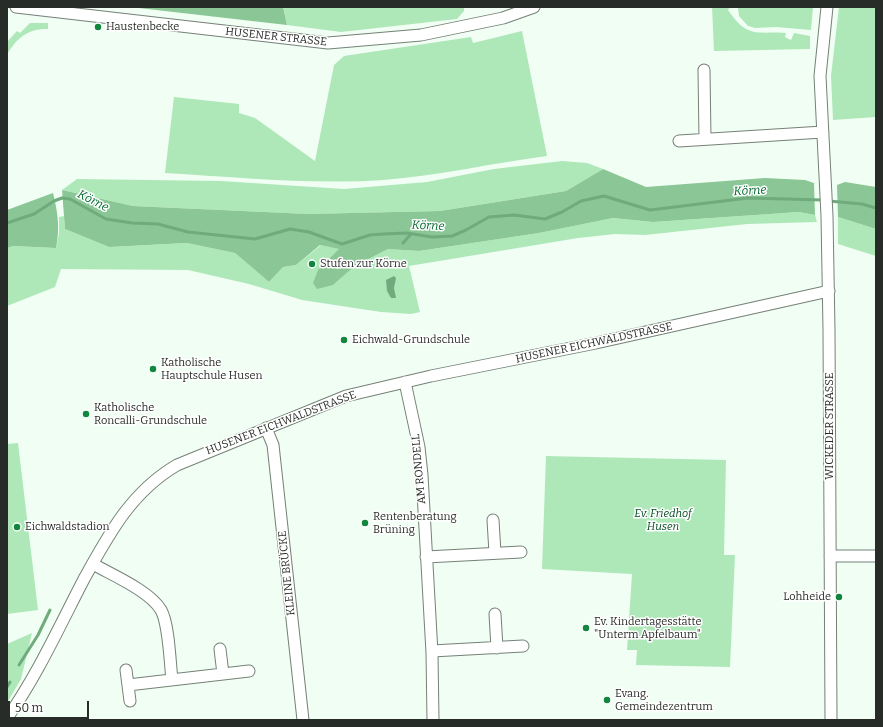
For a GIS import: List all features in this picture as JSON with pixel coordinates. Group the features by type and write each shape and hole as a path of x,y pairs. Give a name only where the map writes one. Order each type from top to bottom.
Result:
{"street":[{"name":"HUSENER STRASSE","path":"16,7 328,43 421,35 502,18 534,7"},
{"name":"WICKEDER STRASSE","path":"828,7 820,76 829,291 831,720"},
{"path":"704,70 705,140"},
{"path":"679,142 823,132"},
{"name":"HUSENER EICHWALDSTRASSE","path":"7,718 43,657 112,528 133,501 160,474 176,465 346,396 405,382 610,340 829,291"},
{"name":"AM RONDELL","path":"405,382 419,448 432,651 434,720"},
{"name":"KLEINE BRÜCKE","path":"266,428 273,445 303,720"},
{"path":"494,520 495,553"},
{"path":"426,557 521,552"},
{"path":"830,556 876,556"},
{"path":"92,564 139,590 161,610 166,626 172,680"},
{"path":"495,614 497,648"},
{"path":"432,651 523,646"},
{"path":"220,649 223,674"},
{"path":"126,670 130,701"},
{"path":"128,685 249,671"}],"green space":[{"path":"283,7 464,7 464,11 457,19 341,32 287,25"},
{"path":"712,7 730,7 728,10 741,26 753,32 786,33 785,37 791,40 794,33 810,36 810,49 714,51"},
{"path":"738,7 813,7 811,30 776,27 755,28 748,26 739,16"},
{"path":"839,7 876,7 876,117 833,120 831,76"},
{"path":"30,23 48,23 48,29 35,30 24,35 19,39 7,55 7,42 17,31 20,33"},
{"path":"522,31 547,156 424,176 383,180 329,182 165,173 174,97 239,104 239,113 255,118 315,161 334,65 344,56 471,37 473,43"},
{"path":"562,161 587,163 603,169 566,191 440,211 308,214 133,206 62,190 77,179 221,181 344,189 427,182 494,169"},
{"path":"799,212 815,215 817,222 747,224 645,235 615,234 578,238 409,266 420,312 411,314 381,312 302,300 249,284 188,270 61,269 55,287 7,306 7,248 13,246 56,248 59,233 59,217 64,216 65,229 109,247 187,243 235,253 269,282 283,267 296,265 321,245 340,249 318,270 333,285 355,266 388,249 419,251 539,233 613,218 653,222"},
{"path":"838,217 876,229 876,256 838,244"},
{"name":"Eichwaldstadion","path":"18,443 38,610 7,614 7,444"},
{"name":"Ev. Friedhof Husen","path":"546,456 726,460 724,555 735,555 730,667 636,665 637,650 627,650 632,574 542,569"},
{"path":"32,633 21,679 7,703 7,644"}],"shaded area":[{"path":"130,7 283,7 287,25"},
{"path":"603,169 646,187 765,178 805,180 814,183 815,215 799,212 653,222 613,218 539,233 419,251 388,249 355,266 333,285 317,289 313,283 318,270 339,249 320,245 296,265 283,267 269,282 235,253 187,243 109,247 65,229 62,190 133,206 308,214 440,211 566,191"},
{"path":"845,182 876,187 876,229 838,217 837,185"},
{"path":"53,193 58,220 56,248 13,246 7,248 7,210"},
{"path":"394,276 396,278 394,288 396,298 391,298 387,291 386,280"}],"waterway":[{"name":"Körne","path":"7,223 34,214 54,201 62,198 70,199 106,219 132,223 158,224 188,232 255,239 290,229 309,232 342,244 370,235 383,234 407,233 432,237 452,236 489,217 514,215 545,219 562,212 581,201 604,196 650,210 748,198 823,200"},
{"name":"Körne","path":"829,201 862,204 876,208"},
{"path":"403,243 411,234"},
{"path":"19,665 38,635 50,610"},
{"path":"7,687 10,682"}],"place":[{"name":"Haustenbecke","path":"98,27"},
{"name":"Stufen zur Körne","path":"312,264"},
{"name":"Eichwald-Grundschule","path":"344,340"},
{"name":"Katholische Hauptschule Husen","path":"153,369"},
{"name":"Katholische Roncalli-Grundschule","path":"86,414"},
{"name":"Rentenberatung Brüning","path":"365,523"},
{"name":"Eichwaldstadion","path":"17,527"},
{"name":"Lohheide","path":"839,597"},
{"name":"Ev. Kindertagesstätte \"Unterm Apfelbaum\"","path":"586,628"},
{"name":"Evang. Gemeindezentrum","path":"607,700"}]}
